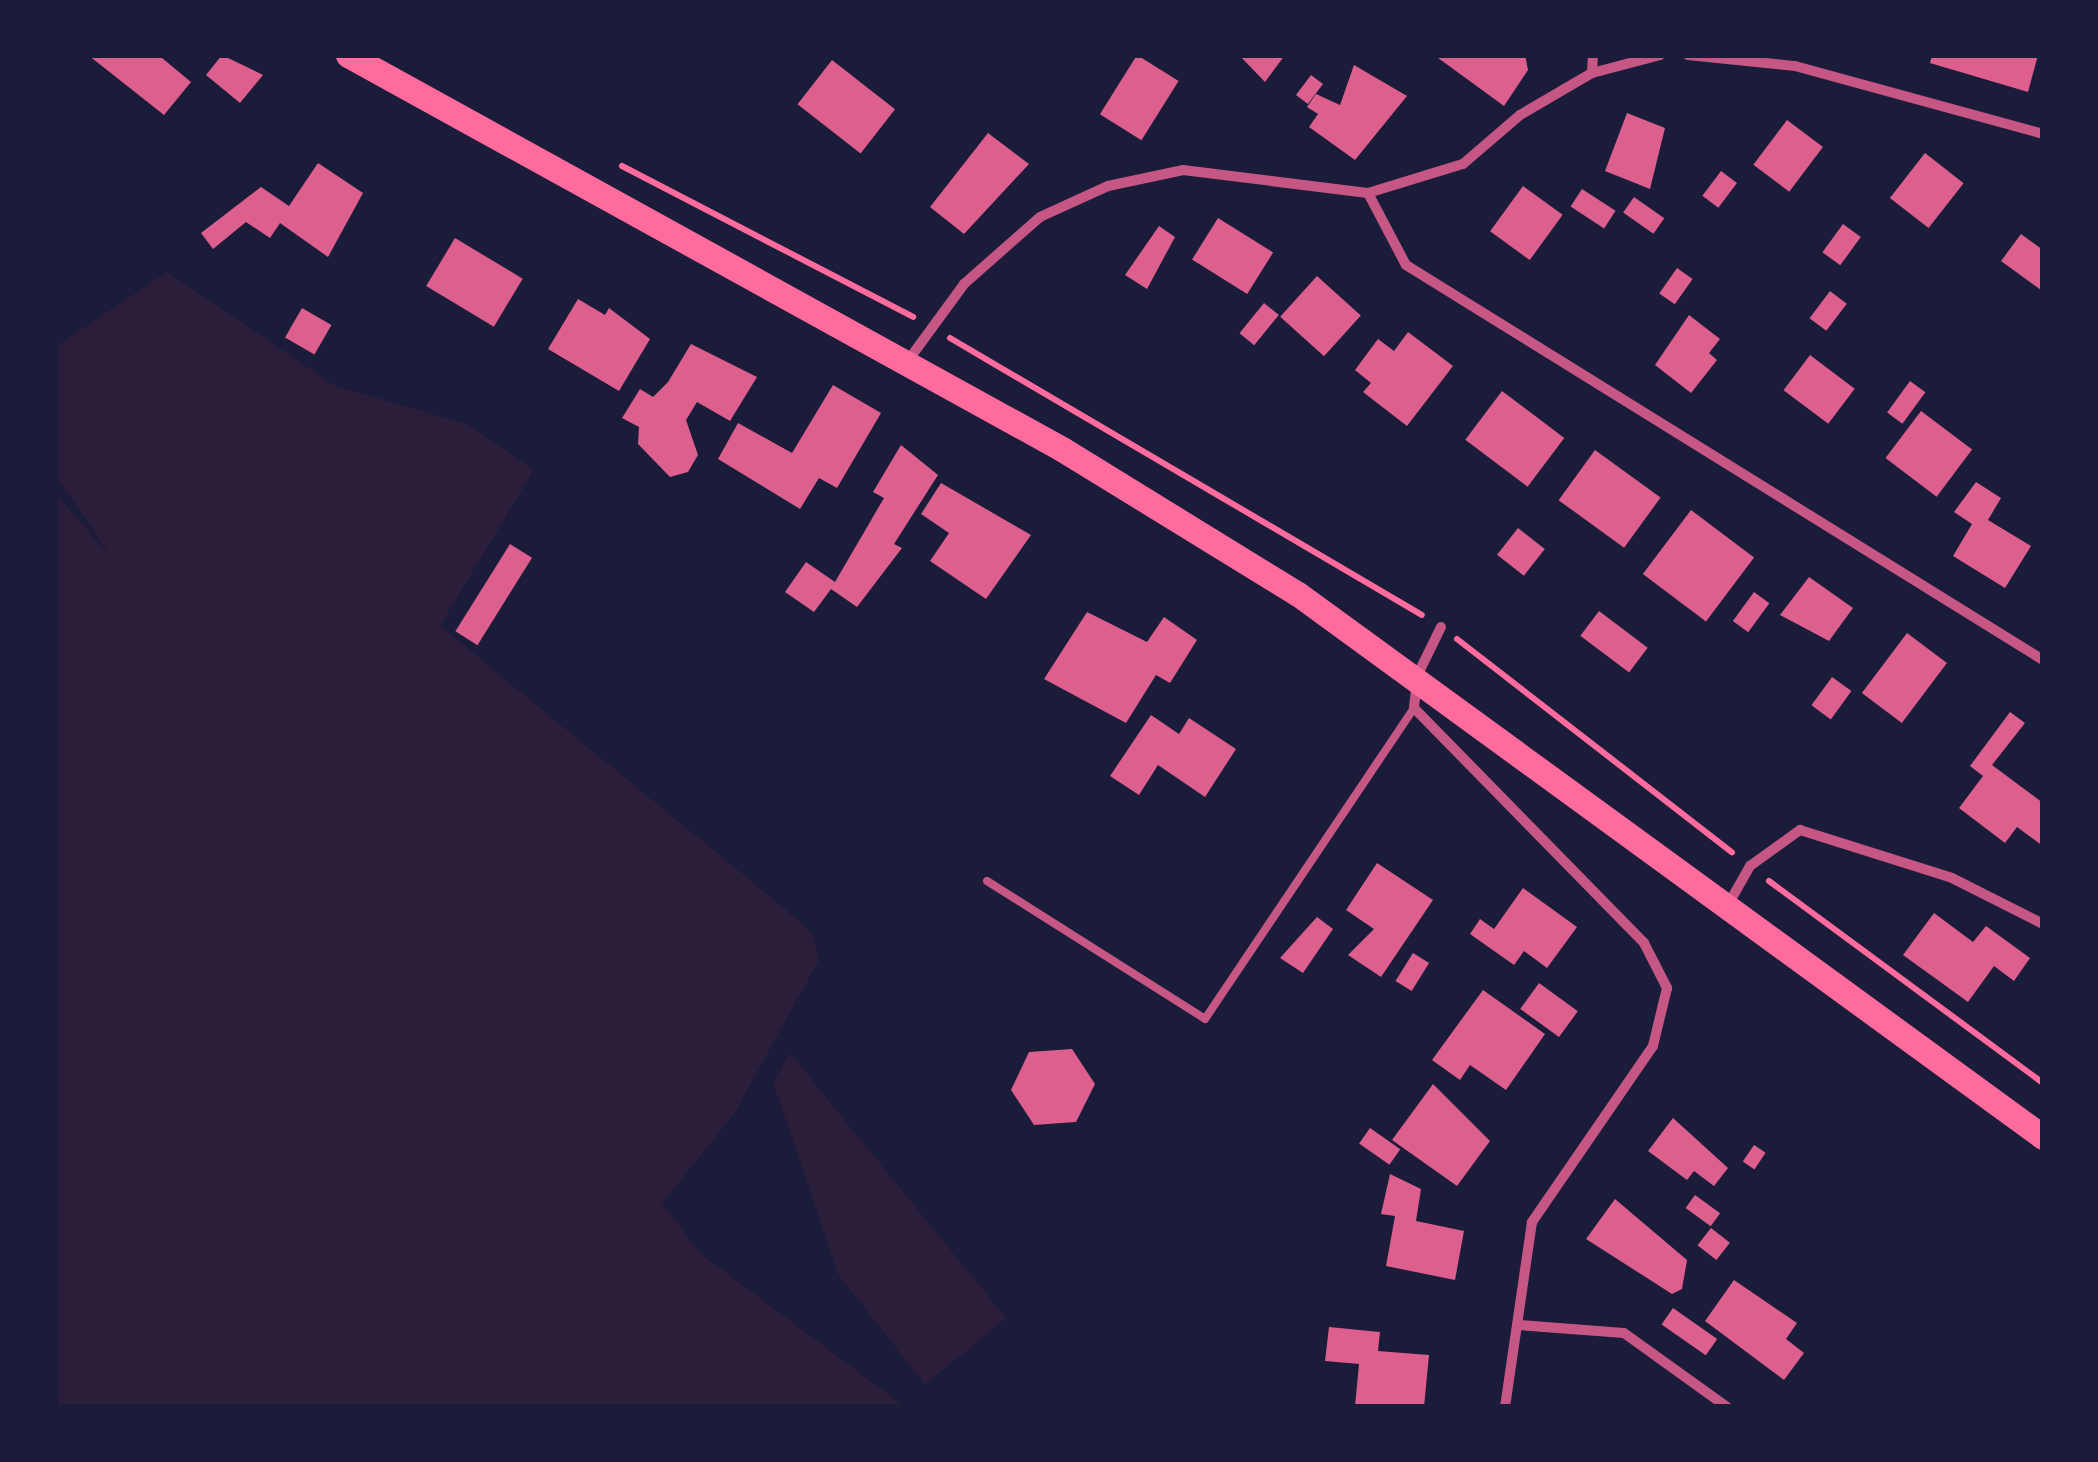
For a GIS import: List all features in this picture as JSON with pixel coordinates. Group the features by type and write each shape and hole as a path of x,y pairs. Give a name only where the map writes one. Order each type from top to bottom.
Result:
{"main road":[{"path":"352,58 1062,448 1418,674 2043,1137"}],"street":[{"path":"352,58 382,55"},
{"path":"1592,73 1593,55"},
{"path":"906,364 964,284 1040,218 1108,186 1184,170 1368,193 1463,164 1520,115 1592,73 1660,55"},
{"path":"1688,55 1795,66 2043,134"},
{"path":"1368,193 1406,265 2043,660"},
{"path":"1441,626 1418,674 1414,708 1644,942 1667,988 1653,1046 1532,1222 1504,1407"},
{"path":"1729,903 1750,866 1800,830 1952,878 2043,924"},
{"path":"1518,1325 1624,1334 1727,1407"}],"lane":[{"path":"988,882 1206,1020 1414,708"}],"shaded area":[{"path":"167,272 335,386 467,424 534,470 440,626 784,908 813,935 819,960 734,1114 662,1203 701,1254 905,1407 55,1407 55,493 111,557 55,474 55,347"},
{"path":"790,1053 1006,1318 925,1385 838,1274 773,1082"}],"building":[{"path":"88,55 162,58 191,82 164,115"},
{"path":"222,55 263,75 240,103 206,75"},
{"path":"1137,55 1179,81 1141,140 1100,114"},
{"path":"1239,55 1285,55 1265,82"},
{"path":"1434,55 1525,55 1528,70 1504,106"},
{"path":"1932,55 2038,55 2028,92 1930,63"},
{"path":"832,60 895,109 861,153 798,104"},
{"path":"1354,65 1407,96 1355,160 1309,127 1318,114 1307,107 1316,94 1340,105"},
{"path":"1311,75 1323,84 1308,104 1296,95"},
{"path":"1627,113 1665,128 1650,189 1605,171"},
{"path":"1787,120 1823,147 1789,192 1753,165"},
{"path":"988,133 1029,164 964,234 930,207"},
{"path":"1925,153 1964,183 1929,228 1890,198"},
{"path":"318,163 363,193 328,257 280,223 270,238 246,222 213,249 201,233 261,187 289,206"},
{"path":"1721,171 1737,183 1718,208 1702,196"},
{"path":"1523,186 1563,215 1530,260 1490,231"},
{"path":"1582,189 1616,211 1604,228 1571,207"},
{"path":"1634,197 1664,218 1653,234 1623,213"},
{"path":"1218,218 1273,252 1247,294 1192,260"},
{"path":"1843,224 1861,237 1840,265 1822,252"},
{"path":"1159,226 1175,237 1147,289 1125,275"},
{"path":"2021,234 2043,250 2041,290 2001,261"},
{"path":"455,238 523,279 494,327 426,286"},
{"path":"1677,268 1693,279 1675,304 1659,293"},
{"path":"1317,276 1361,315 1324,356 1280,317"},
{"path":"1830,291 1847,304 1826,331 1810,318"},
{"path":"578,299 605,315 609,308 650,339 619,391 548,349"},
{"path":"1264,303 1279,315 1254,345 1239,333"},
{"path":"302,308 331,325 314,354 285,337"},
{"path":"1689,315 1720,339 1709,353 1717,360 1691,393 1655,365"},
{"path":"1408,332 1453,366 1407,426 1363,392 1371,383 1355,370 1378,339 1394,351"},
{"path":"691,344 757,377 730,421 697,402 686,420 698,455 688,472 670,477 638,444 639,427 622,418 640,389 653,397 668,382"},
{"path":"1810,355 1855,389 1828,424 1784,390"},
{"path":"1910,381 1925,392 1902,424 1887,413"},
{"path":"833,385 881,413 837,488 819,478 800,509 718,459 738,423 792,453"},
{"path":"1502,391 1564,438 1528,487 1465,440"},
{"path":"1921,411 1972,450 1937,497 1885,458"},
{"path":"901,445 938,475 894,544 902,548 857,607 831,589 814,612 785,592 806,562 835,582 884,498 873,492"},
{"path":"1595,450 1661,498 1624,548 1559,500"},
{"path":"1976,482 2001,498 1988,520 2031,546 2005,588 1953,556 1972,524 1954,512"},
{"path":"941,483 1031,535 986,599 930,561 949,533 921,514"},
{"path":"1691,510 1754,558 1706,621 1643,574"},
{"path":"1518,528 1545,549 1524,576 1497,555"},
{"path":"510,544 532,558 477,645 455,631"},
{"path":"1809,577 1853,608 1829,641 1780,615"},
{"path":"1754,592 1769,603 1748,632 1733,621"},
{"path":"1599,611 1648,648 1629,672 1580,636"},
{"path":"1087,612 1147,642 1164,617 1197,640 1170,683 1156,675 1126,723 1044,679"},
{"path":"1907,633 1947,663 1902,723 1862,693"},
{"path":"1832,677 1851,691 1831,719 1811,705"},
{"path":"2010,712 2025,723 1992,765 2043,803 2043,846 2017,827 2005,843 1959,808 1983,776 1970,766"},
{"path":"1151,715 1179,734 1189,718 1236,749 1205,797 1158,765 1139,795 1110,776"},
{"path":"1377,863 1433,900 1381,977 1348,955 1374,929 1346,910"},
{"path":"1523,888 1577,927 1547,968 1524,951 1514,965 1470,934 1480,919 1494,929"},
{"path":"1934,913 1973,942 1986,926 2030,958 2014,981 1994,966 1968,1002 1903,955"},
{"path":"1317,917 1333,929 1303,973 1280,958"},
{"path":"1413,953 1429,963 1412,991 1396,981"},
{"path":"1539,983 1578,1011 1559,1037 1520,1009"},
{"path":"1483,990 1545,1034 1506,1090 1470,1065 1460,1080 1432,1060"},
{"path":"1072,1049 1095,1084 1076,1122 1034,1125 1011,1090 1029,1052"},
{"path":"1433,1084 1490,1141 1457,1186 1392,1140"},
{"path":"1673,1118 1728,1168 1714,1186 1694,1171 1687,1180 1648,1151"},
{"path":"1370,1128 1400,1149 1389,1165 1359,1144"},
{"path":"1754,1145 1766,1153 1754,1169 1743,1162"},
{"path":"1390,1174 1421,1189 1416,1221 1464,1231 1455,1280 1386,1266 1395,1216 1381,1214"},
{"path":"1695,1195 1720,1213 1711,1226 1686,1208"},
{"path":"1615,1199 1687,1260 1682,1289 1672,1294 1586,1239"},
{"path":"1711,1228 1730,1243 1716,1260 1697,1245"},
{"path":"1734,1280 1797,1323 1786,1339 1804,1353 1784,1380 1705,1321"},
{"path":"1673,1308 1717,1339 1706,1355 1662,1324"},
{"path":"1329,1327 1380,1332 1378,1351 1429,1355 1424,1407 1355,1406 1359,1364 1325,1361"}]}
